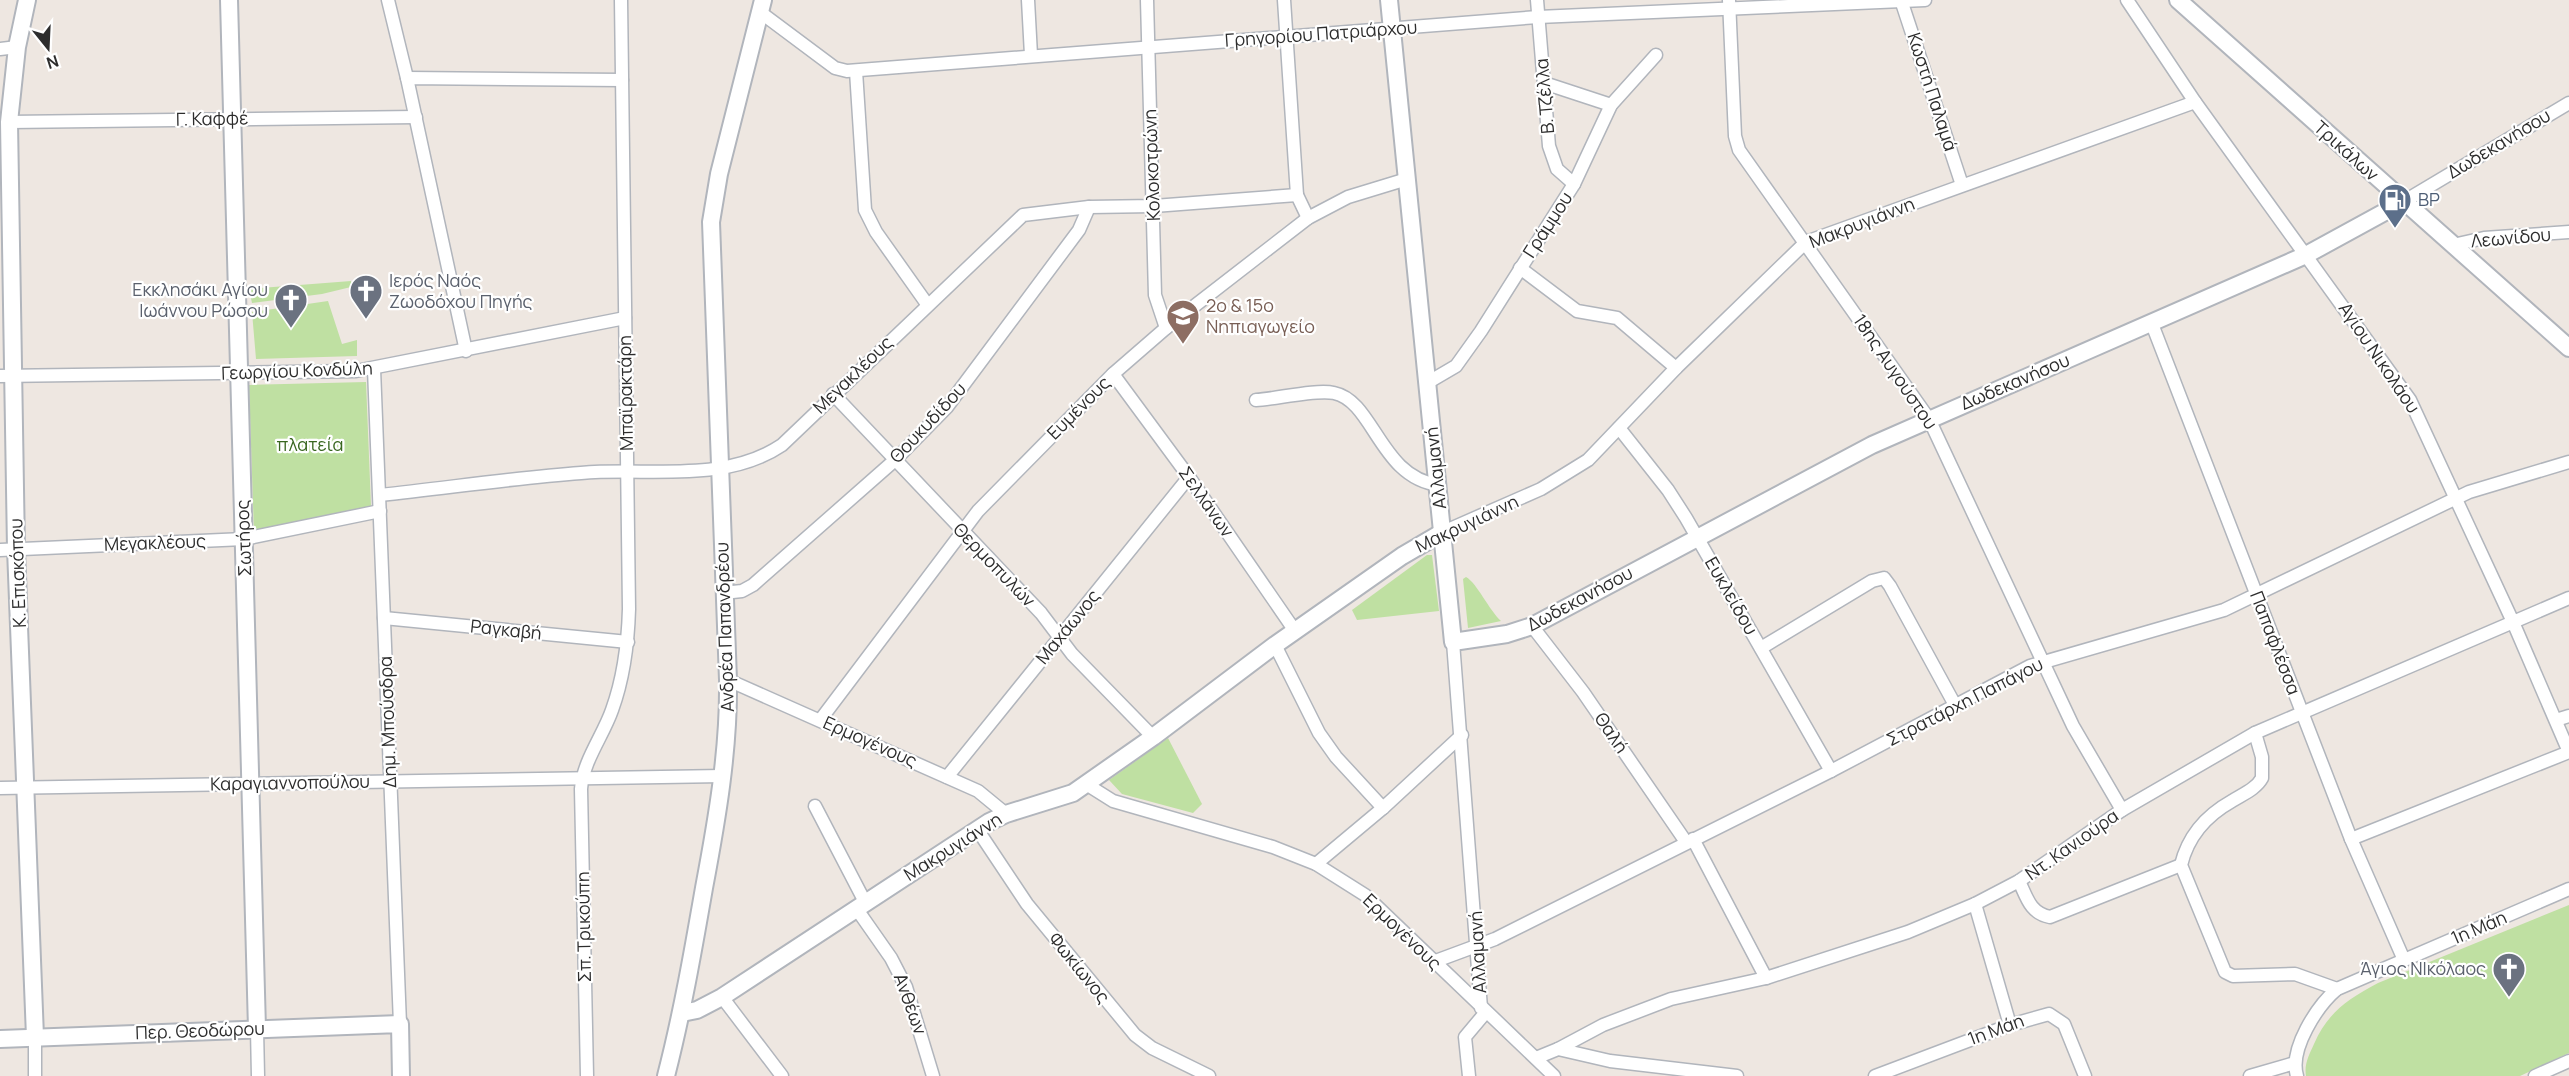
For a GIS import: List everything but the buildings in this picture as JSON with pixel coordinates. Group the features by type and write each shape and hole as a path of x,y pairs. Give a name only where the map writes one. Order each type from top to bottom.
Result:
{"street":[{"name":"Κ. Επισκόπου","path":"27,0 17,47 9,122 8,549 26,787 35,1076"},
{"name":"Σωτήρος","path":"229,0 258,1076"},
{"path":"388,0 416,117 466,351"},
{"name":"Μπαϊρακτάρη","path":"583,778 611,711 623,672 628,642 621,0"},
{"path":"1028,0 1031,55"},
{"name":"Κολοκοτρώνη","path":"1147,0 1155,295 1166,328"},
{"path":"1284,0 1297,195 1308,218"},
{"name":"Αλλαμανή","path":"1389,0 1454,642 1484,1010"},
{"name":"Β. Τζέλλα","path":"1537,0 1553,159 1557,169 1574,184"},
{"path":"1901,0 1925,0"},
{"name":"Γρηγορίου Πατριάρχου","path":"761,6 835,68 856,71 1148,46 1392,30 1650,5 1901,0"},
{"name":"Κωστή Παλαμά","path":"1901,0 1962,185"},
{"name":"Αγίου Νικολάου","path":"2127,0 2195,102 2407,394 2513,622 2569,752"},
{"name":"Τρικάλων","path":"2178,0 2569,348"},
{"name":"18ης Αυγούστου","path":"1729,4 1737,146 1929,418 2083,746 2122,810"},
{"name":"Ανδρέα Παπανδρέου","path":"666,1076 682,1013 728,736 728,680 710,243 720,174 761,6"},
{"path":"0,49 17,47"},
{"name":"Γράμμου","path":"1427,383 1456,366 1574,184 1611,105 1656,55"},
{"path":"856,71 865,210 876,232 927,304"},
{"path":"407,78 622,80"},
{"path":"1545,83 1611,105"},
{"name":"Μακρυγιάννη","path":"682,1013 704,1007 722,997 977,829 1006,814 1057,800 1086,784 1153,737 1275,645 1402,556 1443,532 1568,475 1588,460 1677,368 1806,242 2195,102"},
{"name":"Δωδεκανήσου","path":"1454,642 1507,634 1532,626 1697,537 1929,418 2152,324 2306,255 2403,202 2569,103"},
{"name":"Γ. Καφφέ","path":"9,122 416,117"},
{"name":"Ευμένους","path":"820,719 978,511 1113,374 1166,328 1308,218 1348,197 1407,178"},
{"name":"Μεγακλέους","path":"380,495 582,472 719,469 747,464 776,449 1023,215 1089,207 1154,206 1297,195"},
{"name":"Θουκυδίδου","path":"723,593 742,591 753,585 895,460 957,396 1079,230 1089,207"},
{"name":"Λεωνίδου","path":"2452,245 2493,238 2569,232"},
{"path":"1520,268 1577,311 1617,318 1677,368"},
{"name":"Γεωργίου Κονδύλη","path":"7,376 329,373 374,369 625,318"},
{"name":"Παπαφλέσσα","path":"2152,324 2351,839 2404,960"},
{"name":"Δημ. Μπούσδρα","path":"374,369 401,1076"},
{"name":"Σελλάνων","path":"1113,374 1189,477 1295,631"},
{"path":"1256,400 1323,393 1339,395 1354,405 1399,466 1419,479 1439,485"},
{"name":"Θερμοπυλών","path":"833,394 1041,613 1072,654 1153,737"},
{"name":"Ευκλείδου","path":"1619,428 1668,490 1831,771"},
{"name":"Στρατάρχη Παπάγου","path":"1433,962 1478,947 1831,771 2042,662 2199,618 2257,596 2456,498 2485,486 2569,462"},
{"name":"Μαχάωνος","path":"947,777 1189,477"},
{"name":"Μεγακλέους","path":"8,549 244,539 380,511"},
{"path":"1761,648 1872,581 1884,578 1889,583 1955,705"},
{"name":"Ντ. Κανιούρα","path":"1558,1050 1603,1025 1671,999 1766,978 1908,932 1975,904 2019,881 2122,810 2255,733 2569,598"},
{"name":"Ραγκαβή","path":"384,618 628,642"},
{"name":"Θαλή","path":"1532,626 1583,692 1690,841 1766,978"},
{"path":"1275,645 1319,733 1336,757 1383,808"},
{"name":"Ερμογένους","path":"728,680 978,791 1006,814"},
{"path":"2556,720 2569,716"},
{"path":"2255,733 2262,757 2262,778 2250,791 2206,819 2185,849 2181,865 2223,969 2229,974 2295,974 2337,989"},
{"path":"1316,864 1383,808 1462,735"},
{"path":"2351,839 2569,752"},
{"name":"Καραγιαννοπούλου","path":"0,788 723,776"},
{"name":"Σπ. Τρικούπη","path":"583,778 581,789 587,1076"},
{"name":"Ερμογένους","path":"1086,784 1113,801 1273,847 1316,864 1365,895 1554,1076"},
{"name":"Ανθέων","path":"815,806 860,905 906,987 933,1076"},
{"name":"Φωκίωνος","path":"977,829 1027,904 1135,1035 1152,1048 1209,1076"},
{"path":"2019,881 2032,909 2050,917 2181,865"},
{"name":"1η Μάη","path":"2250,1076 2296,1070 2302,1043 2318,1012 2337,989 2569,889"},
{"path":"1975,904 2010,1025"},
{"path":"722,997 782,1076"},
{"path":"1469,1076 1465,1037 1484,1010"},
{"name":"1η Μάη","path":"1875,1076 2045,1014 2058,1017 2067,1030 2085,1076"},
{"name":"Περ. Θεοδώρου","path":"0,1039 400,1024"},
{"path":"1536,1058 1558,1050 1610,1061 1737,1076"},
{"path":"2535,1076 2569,1061"}],"green space":[{"path":"351,281 351,287 322,294 252,303 249,289"},
{"path":"328,301 342,344 357,340 357,356 256,359 252,312"},
{"name":"πλατεία","path":"366,382 371,506 254,533 249,385"},
{"path":"1427,555 1432,555 1439,611 1357,620 1352,610"},
{"path":"1466,577 1501,621 1468,628 1463,579"},
{"path":"1168,738 1202,804 1193,813 1122,794 1109,780"},
{"path":"2569,905 2569,1053 2520,1076 2306,1076 2310,1052 2326,1023 2332,1015 2357,995 2378,983"}],"place":[{"name":"BP","path":"2395,229"},
{"name":"Ιερός Ναός Ζωοδόχου Πηγής","path":"366,320"},
{"name":"Εκκλησάκι Αγίου Ιωάννου Ρώσου","path":"291,329"},
{"name":"2ο & 15ο Νηπιαγωγείο","path":"1183,345"},
{"name":"Άγιος ΝΙκόλαος","path":"2509,998"}]}
